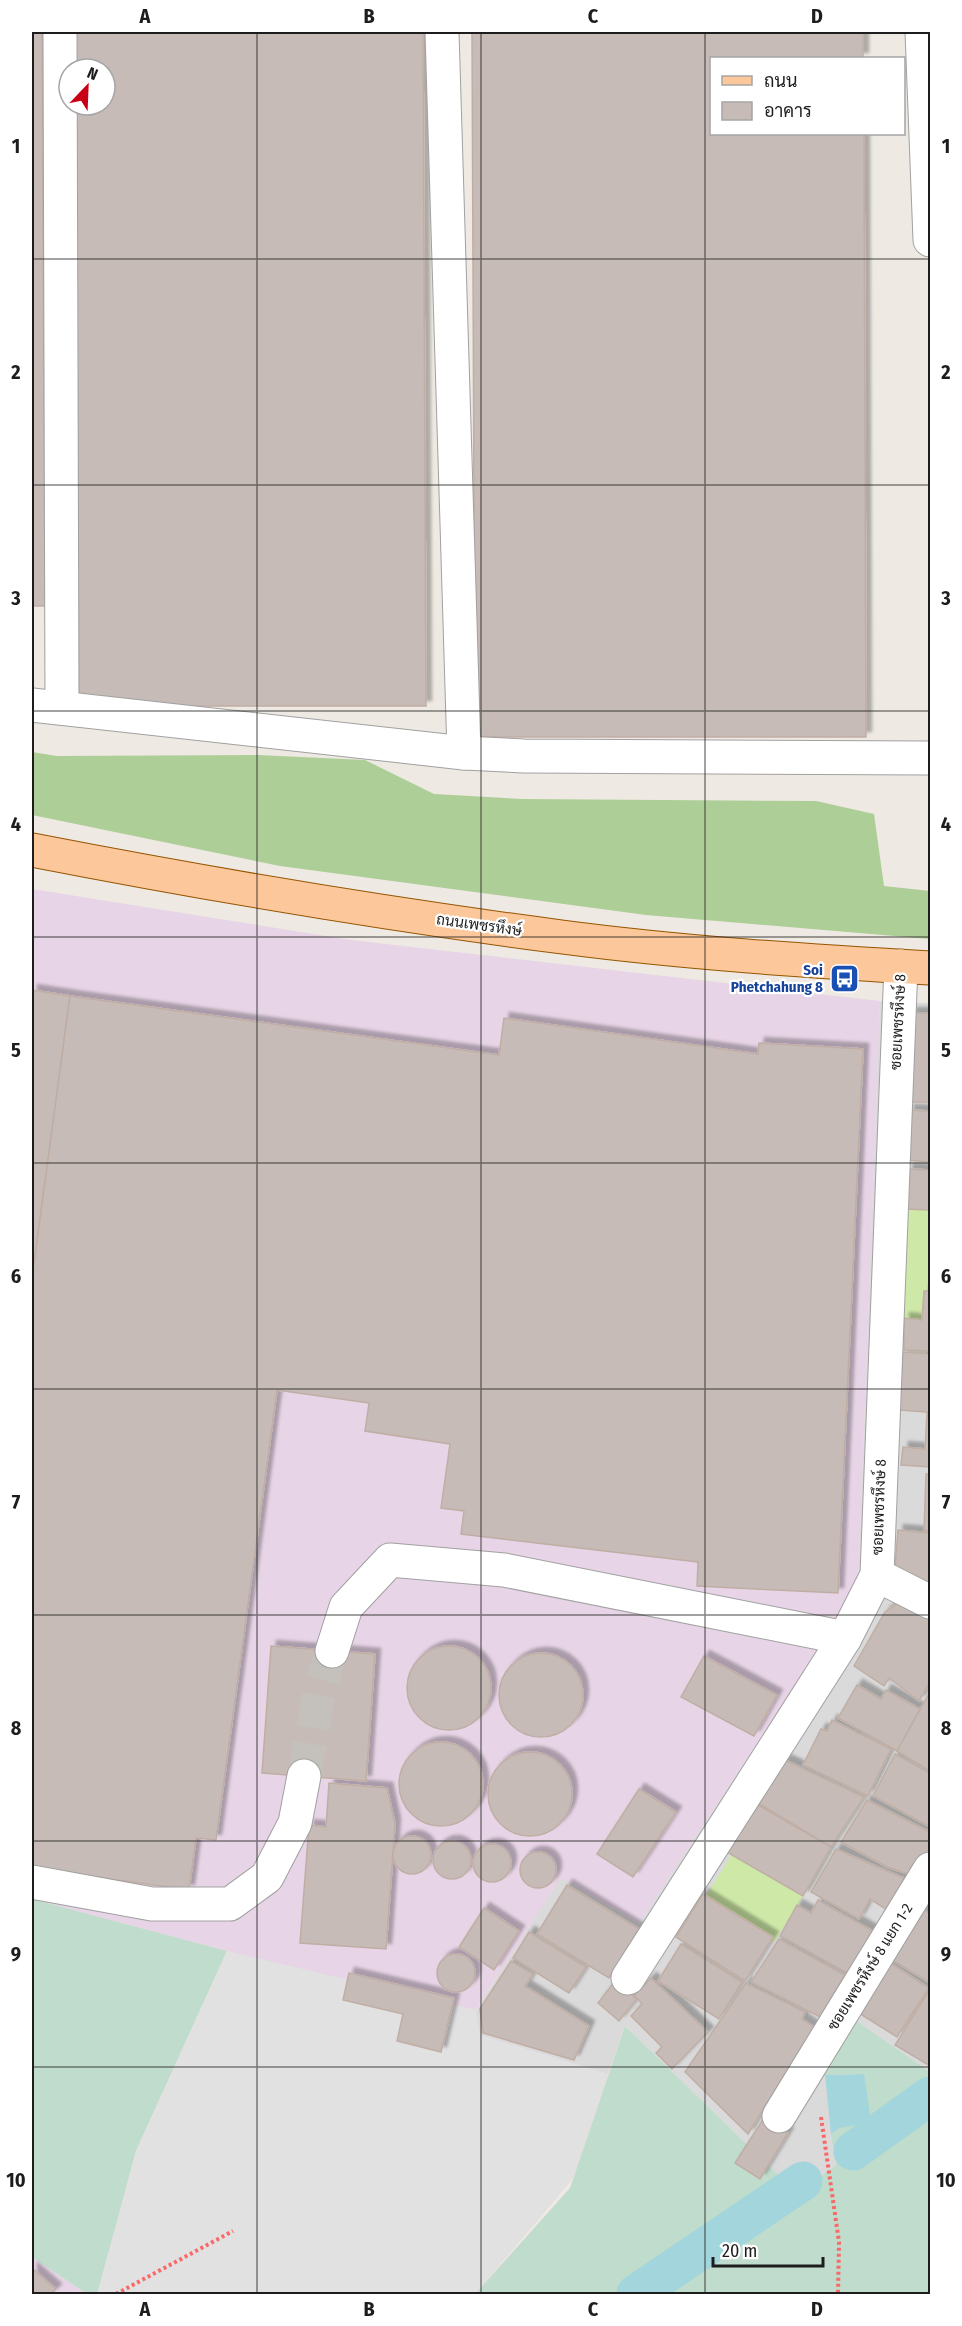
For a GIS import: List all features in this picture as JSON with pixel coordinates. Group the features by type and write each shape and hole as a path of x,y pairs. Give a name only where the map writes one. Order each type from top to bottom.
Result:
{"main road":[{"name":"ถนนเพชรหึงษ์","path":"32,849 171,877 564,938 755,957 916,967"}],"street":[{"path":"60,32 47,706 464,753 524,756 930,758"},
{"path":"442,32 464,753"},
{"path":"922,32 930,240"},
{"name":"ซอยเพชรหึงษ์ 8","path":"628,1978 845,1638 877,1575 916,967"},
{"path":"332,1650 346,1607 390,1560 504,1570 845,1638"},
{"path":"877,1575 930,1602"},
{"path":"32,1882 152,1904 230,1904 267,1877 295,1823 304,1776"},
{"name":"ซอยเพชรหึงษ์ 8 แยก 1-2","path":"779,2116 930,1869"}],"path":[{"path":"810,2064 816,2073 839,2242 838,2295"},
{"path":"116,2295 233,2231"}],"shaded area":[{"path":"32,889 351,940 880,1001 858,1588 639,1924 561,1878 476,2009 480,2035 608,2074 573,2178 475,2294 227,1951 32,1899"},
{"path":"880,1001 930,1003 930,2072 851,2017 825,2075 836,2165 798,2194 625,2026 608,2074 480,2035 476,2010 561,1877 639,1924 858,1588"},
{"path":"227,1951 476,2010 480,2035 608,2074 573,2178 475,2294 97,2294 136,2151"},
{"path":"32,2257 87,2294 32,2294"}],"green space":[{"path":"32,752 57,756 258,755 365,760 434,794 522,799 816,801 874,814 884,886 930,891 930,939 646,915 280,866 32,815"},
{"path":"899,1204 930,1207 930,1323 897,1321"},
{"path":"733,1853 803,1896 774,1942 704,1899"},
{"path":"32,1899 227,1951 136,2151 98,2294 87,2294 32,2257"},
{"path":"851,2017 930,2072 930,2294 475,2294 570,2188 625,2026 798,2194 836,2165 831,2134 840,2128 864,2074 825,2075 827,2057"}],"water":[{"path":"864,2074 871,2122 840,2128 831,2134 825,2075"}],"building":[{"path":"32,32 42,32 45,606 32,606"},
{"path":"76,32 423,32 426,706 79,706 76,117 117,117 117,57 76,57"},
{"path":"472,32 863,32 863,57 710,57 710,135 864,135 866,737 475,737"},
{"path":"32,990 70,996 32,1279"},
{"path":"70,996 499,1055 504,1018 758,1054 759,1043 863,1049 838,1593 697,1586 698,1562 461,1534 464,1511 441,1508 450,1444 365,1431 369,1403 277,1390 216,1840 196,1838 189,1890 32,1868 32,1279"},
{"path":"911,1013 930,1013 930,1102 911,1102"},
{"path":"909,1110 930,1111 930,1162 907,1160"},
{"path":"908,1169 930,1170 930,1210 905,1209"},
{"path":"924,1291 930,1291 930,1351 904,1350 904,1318 922,1320"},
{"path":"903,1352 930,1354 930,1467 901,1465 903,1447 925,1449 927,1412 899,1410"},
{"path":"926,1474 930,1474 930,1531 924,1530"},
{"path":"898,1530 930,1533 930,1585 895,1568"},
{"path":"900,1602 930,1618 930,1682 919,1701 889,1678 884,1686 854,1666 885,1612"},
{"path":"271,1646 375,1654 366,1781 262,1773"},
{"path":"449,1646 465,1649 479,1658 488,1672 491,1688 488,1704 479,1718 465,1727 449,1730 433,1727 419,1718 410,1704 407,1688 410,1672 419,1658 433,1649"},
{"path":"541,1653 557,1656 571,1665 580,1679 583,1695 580,1711 571,1725 557,1734 541,1737 525,1734 511,1725 502,1711 499,1695 502,1679 511,1665 525,1656"},
{"path":"704,1656 777,1695 754,1736 681,1697"},
{"path":"857,1685 881,1699 886,1690 920,1709 897,1751 838,1718"},
{"path":"930,1692 930,1771 897,1751"},
{"path":"832,1720 891,1749 868,1796 803,1765 821,1729 827,1731"},
{"path":"441,1742 457,1745 471,1754 480,1768 483,1784 480,1800 471,1814 457,1823 441,1826 425,1823 411,1814 402,1800 399,1784 402,1768 411,1754 425,1745"},
{"path":"530,1752 546,1755 560,1764 569,1778 572,1794 569,1810 560,1824 546,1833 530,1836 514,1833 500,1824 491,1810 488,1794 491,1778 500,1764 514,1755"},
{"path":"895,1754 930,1773 930,1827 873,1796"},
{"path":"785,1760 864,1797 831,1847 758,1803"},
{"path":"329,1783 387,1788 395,1824 386,1949 300,1943 309,1825 326,1827"},
{"path":"639,1789 676,1812 633,1877 597,1854"},
{"path":"867,1800 930,1832 930,1857 918,1877 887,1867 841,1842"},
{"path":"753,1802 831,1847 803,1896 725,1851"},
{"path":"412,1836 425,1842 431,1855 425,1868 412,1874 399,1868 393,1855 399,1842"},
{"path":"452,1841 465,1847 471,1860 465,1873 452,1879 439,1873 433,1860 439,1847"},
{"path":"492,1844 505,1850 511,1863 505,1876 492,1882 479,1876 473,1863 479,1850"},
{"path":"836,1849 911,1881 892,1913 870,1899 859,1919 811,1892"},
{"path":"538,1852 551,1857 556,1870 551,1883 538,1888 525,1883 520,1870 525,1857"},
{"path":"567,1885 639,1929 609,1978 537,1934"},
{"path":"703,1894 773,1937 745,1981 676,1937"},
{"path":"818,1900 873,1931 849,1974 780,1936 797,1905 811,1913"},
{"path":"484,1908 519,1931 494,1970 459,1947"},
{"path":"923,1909 930,1914 930,1983 892,1960"},
{"path":"529,1932 586,1967 569,1993 513,1958"},
{"path":"779,1939 845,1975 820,2017 751,1982"},
{"path":"681,1944 742,1982 719,2019 658,1981"},
{"path":"456,1954 469,1960 475,1973 469,1986 456,1992 443,1986 437,1973 443,1960"},
{"path":"511,1961 533,1974 525,1986 589,2026 574,2060 483,2033 480,2009"},
{"path":"887,1961 929,1988 897,2037 862,2015 862,1999"},
{"path":"349,1973 454,1998 441,2052 397,2041 403,2014 343,2000"},
{"path":"651,1978 708,2032 672,2069 656,2053 662,2047 631,2016 642,2004 634,1995"},
{"path":"615,1981 637,1999 619,2021 598,2003"},
{"path":"746,1983 805,2012 802,2019 814,2027 748,2134 685,2072"},
{"path":"930,1989 930,2066 895,2045"},
{"path":"764,2118 788,2133 760,2179 735,2163"},
{"path":"32,2268 56,2289 51,2294 32,2294"}],"waterway":[{"path":"853,2151 930,2096"},
{"path":"636,2294 803,2181"}],"tunnel":[{"path":"304,1776 320,1688 332,1651"}],"place":[{"name":"Soi Phetchahung 8","path":"844,979"}]}
